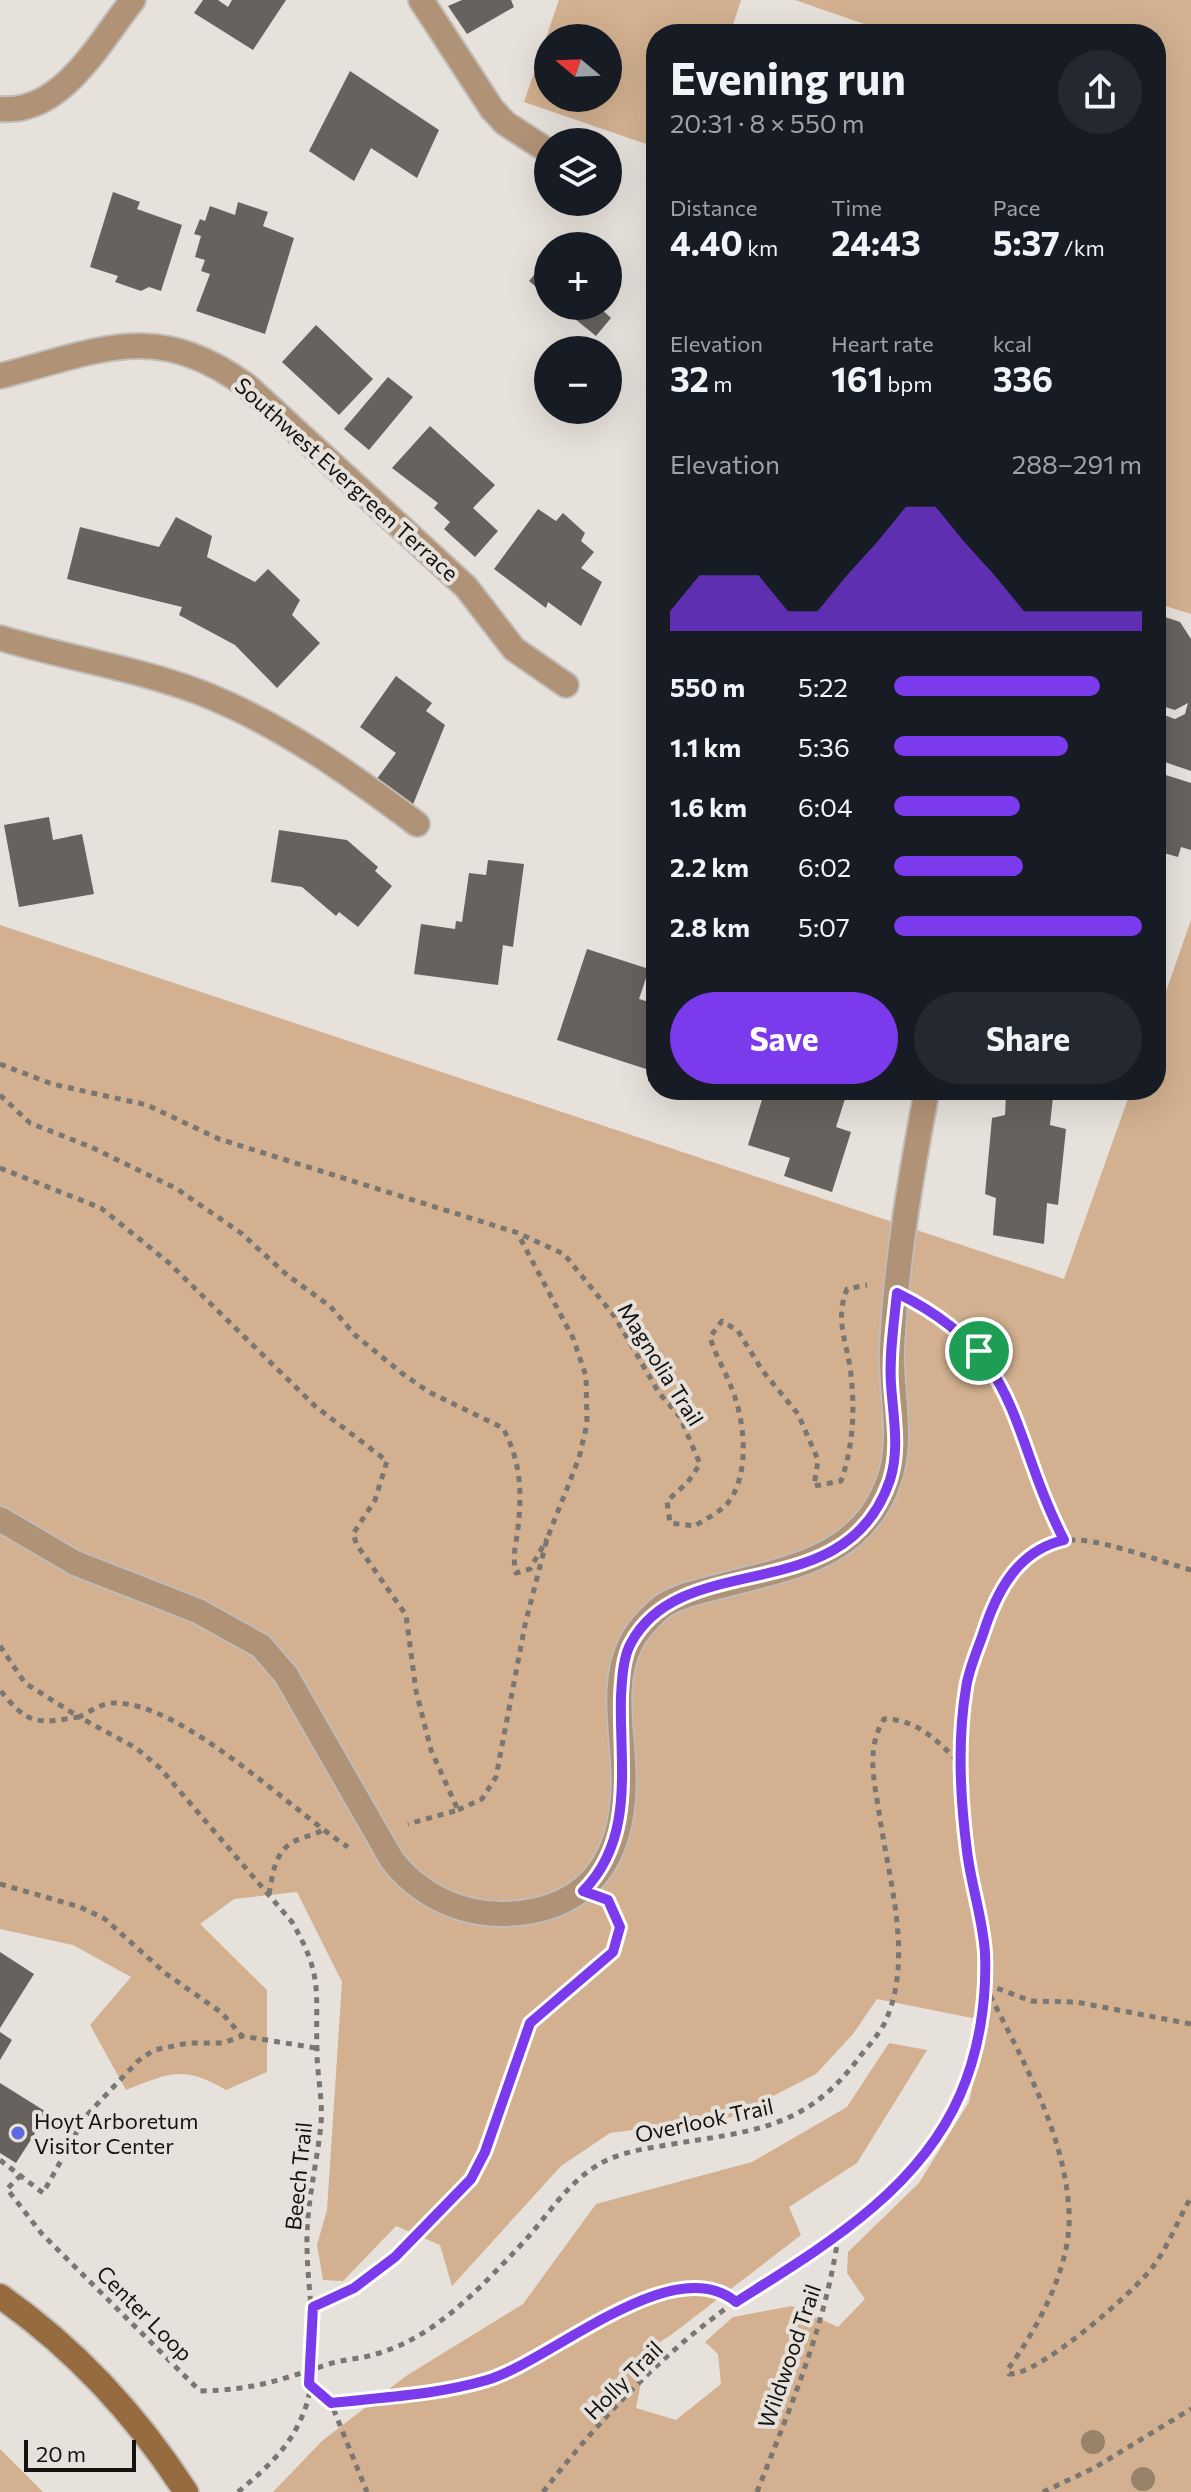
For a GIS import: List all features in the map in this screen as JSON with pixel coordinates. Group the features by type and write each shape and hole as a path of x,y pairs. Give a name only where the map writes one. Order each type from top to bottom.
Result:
{"street":[{"path":"0,109 20,109 50,98 66,84 133,0"},
{"path":"421,0 492,109 513,129 534,142"},
{"name":"Southwest Evergreen Terrace","path":"0,376 107,346 134,344 194,355 223,368 247,386 466,587 514,649 566,685"},
{"path":"0,638 199,692 282,732 350,774 417,824"},
{"path":"0,1519 87,1569 198,1611 261,1646 286,1675 392,1860 413,1884 433,1897 472,1910 515,1913 551,1908 583,1891 600,1874 615,1837 623,1799 622,1677 631,1643 659,1608 699,1592 815,1561 854,1539 889,1481 895,1455 891,1383 897,1293 913,1161 925,1100"},
{"path":"0,2296 56,2339 137,2423 186,2492"}],"path":[{"name":"Magnolia Trail","path":"0,1064 52,1084 147,1105 219,1139 518,1233 564,1254 615,1317 659,1393 680,1417 700,1464 667,1501 670,1523 695,1526 730,1502 740,1475 743,1428 730,1383 717,1361 710,1337 722,1321 738,1331 762,1370 798,1414 818,1460 814,1486 841,1481 853,1449 851,1373 839,1315 847,1289 872,1284 897,1293 925,1307 959,1332 987,1364 1020,1424 1044,1501 1064,1540"},
{"path":"0,1095 30,1123 91,1147 177,1189 241,1233 287,1275 330,1306 355,1335 403,1374 429,1392 503,1428 520,1470 521,1495 512,1556 516,1573 530,1569 547,1539"},
{"path":"458,1810 482,1799 496,1777 525,1625 547,1539 579,1458 587,1424 586,1376 573,1338 518,1233"},
{"path":"838,2237 899,2183 933,2143 953,2109 974,2057 985,1984 985,1950 967,1852 959,1762 966,1686 993,1604 1017,1565 1033,1552 1064,1540 1093,1543 1191,1570"},
{"path":"0,1646 25,1683 79,1717 45,1723 31,1720 19,1714 0,1690"},
{"name":"Overlook Trail","path":"310,2371 378,2354 424,2332 449,2315 521,2245 562,2194 595,2167 630,2151 770,2127 807,2110 840,2083 885,2023 896,1991 900,1958 872,1768 874,1736 884,1719 904,1719 929,1734 959,1762"},
{"path":"268,1895 276,1860 282,1851 293,1841 324,1829"},
{"path":"0,1884 80,1907 105,1919 165,1973 222,2013 242,2036 223,2043 188,2043 154,2050 138,2061 85,2117 43,2193 0,2160"},
{"path":"313,2307 354,2288 395,2257 471,2179 485,2152 530,2023 613,1952 620,1927 608,1900 583,1891"},
{"path":"985,1984 1031,2001 1076,2002 1191,2024"},
{"path":"985,1984 1039,2092 1063,2171 1070,2214 1060,2266 1049,2295 1008,2369 1009,2374 1022,2372 1042,2361 1112,2310 1153,2267 1191,2197"},
{"name":"Beech Trail","path":"238,2492 281,2456 293,2439 308,2400 313,2307 306,2244 321,2120 316,2048 242,2036"},
{"name":"Center Loop","path":"21,2175 7,2189 42,2234 200,2391 246,2390 310,2371"},
{"name":"Holly Trail","path":"543,2492 571,2456 660,2364 736,2302 838,2237"},
{"name":"Wildwood Trail","path":"757,2492 812,2349 830,2289 838,2237"},
{"path":"331,2403 437,2391 490,2379 555,2349 633,2301 683,2288 717,2291 736,2302"},
{"path":"309,2384 331,2403 367,2492"},
{"path":"1043,2492 1094,2468 1191,2409"}],"shaded area":[{"path":"559,0 741,0 733,24 646,24 646,144 622,136 622,128 600,128 553,112 622,112 622,24 551,24"},
{"path":"795,0 1191,0 1191,614 1166,606 1166,24 864,24"},
{"path":"534,73 534,105 524,102"},
{"path":"1191,920 1191,2492 273,2492 322,2441 406,2376 523,2304 596,2204 752,2162 847,2107 889,2043 927,2050 857,2163 789,2207 801,2235 671,2335 640,2354 644,2367 636,2408 676,2420 721,2384 718,2354 705,2342 733,2317 792,2306 838,2327 865,2299 847,2273 848,2252 919,2183 969,2102 987,2021 877,1999 853,2034 816,2074 732,2117 610,2133 561,2166 452,2286 440,2245 396,2226 343,2281 323,2280 317,2245 327,2210 342,1982 297,1892 234,1899 200,1924 267,1990 267,2072 226,2090 198,2077 176,2074 126,2090 90,2025 131,1977 73,1945 0,1929 0,925 1064,1279 1127,1100 1166,1100 1166,991"},
{"path":"0,2449 43,2492 0,2492"}],"building":[{"path":"203,0 218,0 228,7 232,0 286,0 253,50 194,13"},
{"path":"462,0 511,0 514,7 467,34 448,6"},
{"path":"350,71 439,130 417,178 371,148 354,181 309,151"},
{"path":"113,192 140,202 137,209 182,225 161,291 149,287 141,291 115,282 118,276 90,267"},
{"path":"238,202 268,212 263,226 294,238 265,334 196,311 210,274 201,271 205,260 195,257 201,236 194,234 200,219 205,221 210,206 235,215"},
{"path":"576,320 609,320 596,336"},
{"path":"316,325 373,379 339,415 282,362"},
{"path":"388,377 413,397 369,450 344,429"},
{"path":"430,426 495,485 473,508 498,531 475,557 444,529 450,522 434,508 438,503 392,468"},
{"path":"538,509 556,521 563,513 585,533 581,541 594,552 581,568 602,582 581,626 548,602 546,608 494,569"},
{"path":"176,517 212,536 207,557 255,582 268,569 300,600 292,615 320,643 277,688 235,645 179,615 182,607 67,579 80,527 159,547"},
{"path":"1166,617 1180,622 1191,639 1191,771 1166,762 1166,716 1175,719 1185,714 1188,703 1175,710 1166,707"},
{"path":"396,676 432,703 426,711 445,725 412,807 376,780 396,753 360,727"},
{"path":"1166,775 1191,783 1191,850 1181,847 1178,857 1166,854"},
{"path":"49,817 53,840 82,834 94,894 19,907 4,825"},
{"path":"279,830 347,840 378,867 375,871 392,886 358,927 339,912 336,916 302,887 271,882"},
{"path":"488,860 524,864 513,947 503,945 498,985 414,974 421,924 455,929 456,921 462,922 469,873 486,875"},
{"path":"587,949 646,968 639,999 646,1001 646,1069 557,1040"},
{"path":"762,1100 845,1100 836,1127 851,1132 832,1192 784,1176 790,1158 748,1145"},
{"path":"1006,1100 1053,1100 1050,1125 1066,1129 1058,1205 1047,1203 1044,1244 993,1235 996,1198 985,1194 992,1118 1005,1115"},
{"path":"0,1952 34,1974 0,2028"},
{"name":"Hoyt Arboretum Visitor Center","path":"0,2032 12,2040 0,2060"},
{"name":"Hoyt Arboretum Visitor Center","path":"0,2083 48,2113 16,2163 0,2153"}],"place":[{"name":"Hoyt Arboretum Visitor Center","path":"18,2133"}],"route":[{"path":"897,1293 925,1307 967,1338 979,1351 1020,1424 1044,1501 1064,1540 1033,1552 1017,1565 1008,1578 993,1604 966,1686 959,1762 967,1852 985,1950 985,1984 974,2057 959,2098 933,2143 899,2183 838,2237 736,2302 727,2294 717,2291 683,2288 633,2301 555,2349 490,2379 437,2391 331,2403 309,2384 313,2307 354,2288 395,2257 471,2179 485,2152 519,2047 530,2023 613,1952 620,1927 608,1900 583,1891 600,1874 615,1837 623,1799 620,1713 622,1677 631,1643 659,1608 699,1592 815,1561 854,1539 889,1481 895,1455 896,1416 891,1383 897,1293"}]}
